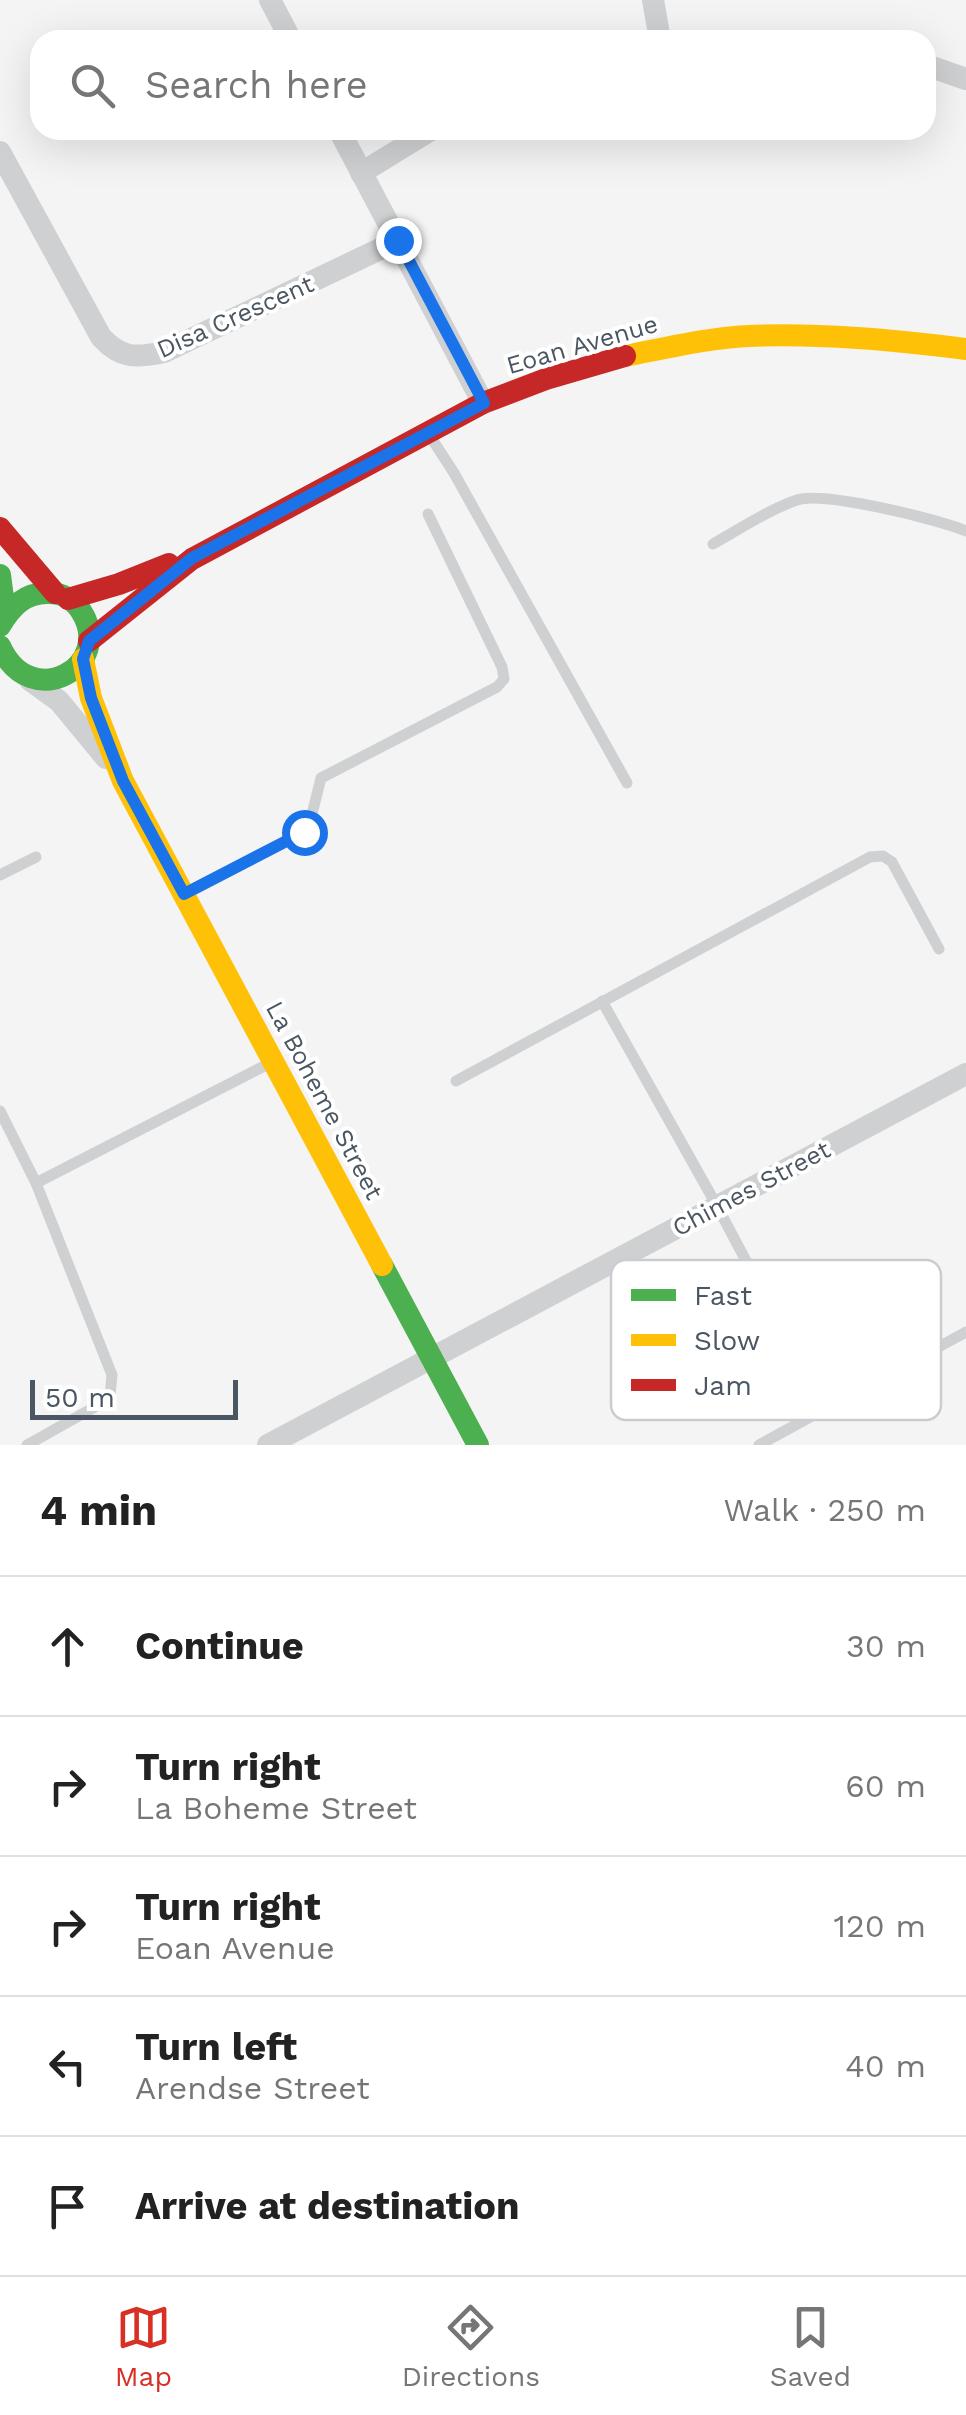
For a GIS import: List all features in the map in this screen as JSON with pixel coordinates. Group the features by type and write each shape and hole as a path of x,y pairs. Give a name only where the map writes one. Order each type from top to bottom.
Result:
{"street":[{"path":"270,0 286,30"},
{"path":"653,0 658,30"},
{"path":"936,68 966,79"},
{"path":"343,140 484,403"},
{"path":"361,173 415,140"},
{"name":"Disa Crescent","path":"0,152 101,337 114,351 128,355 164,352 398,240"},
{"name":"Eoan Avenue","path":"16,678 42,682 66,676 86,650 192,558 484,403 618,358 693,342 748,336 878,338 966,349"},
{"path":"0,528 62,596"},
{"name":"Eoan Avenue","path":"3,620 27,595 41,591 62,596 119,584 192,558"},
{"path":"0,576 3,620"},
{"name":"La Boheme Street","path":"62,596 84,617 85,680 123,781 478,1445"},
{"path":"0,646 16,678"},
{"name":"La Boheme Street","path":"16,678 58,701 123,781"},
{"name":"Chimes Street","path":"615,1260 966,1074"},
{"name":"Chimes Street","path":"268,1445 611,1262"}],"lane":[{"path":"427,432 454,473 627,783"},
{"path":"713,544 800,498 895,512 966,531"},
{"path":"184,894 304,832 321,778 497,686 504,678 428,514"},
{"path":"456,1081 870,857 883,856 892,862 939,949"},
{"path":"0,875 36,857"},
{"path":"602,1001 746,1260"},
{"path":"36,1183 273,1061"},
{"path":"0,1111 36,1183 112,1374 110,1396 102,1403 27,1445"},
{"path":"941,1345 966,1332"},
{"path":"760,1445 803,1420"}],"traffic: fast":[{"path":"0,575 5,613"},
{"path":"0,626 20,602 49,593 75,604 89,631 87,649 79,664 65,675 48,679 31,677 14,667 0,646"},
{"path":"382,1265 478,1445"}],"traffic: slow":[{"path":"625,356 717,339 775,335 857,338 966,349"},
{"path":"83,659 91,698 123,781 382,1265"}],"traffic: jam":[{"path":"89,641 192,559 483,403 625,356"},
{"path":"0,528 55,593"},
{"path":"68,599 169,564"}],"route":[{"path":"304,832 184,894 123,781 85,680 83,659 89,641 192,558 484,403 398,240"}]}
